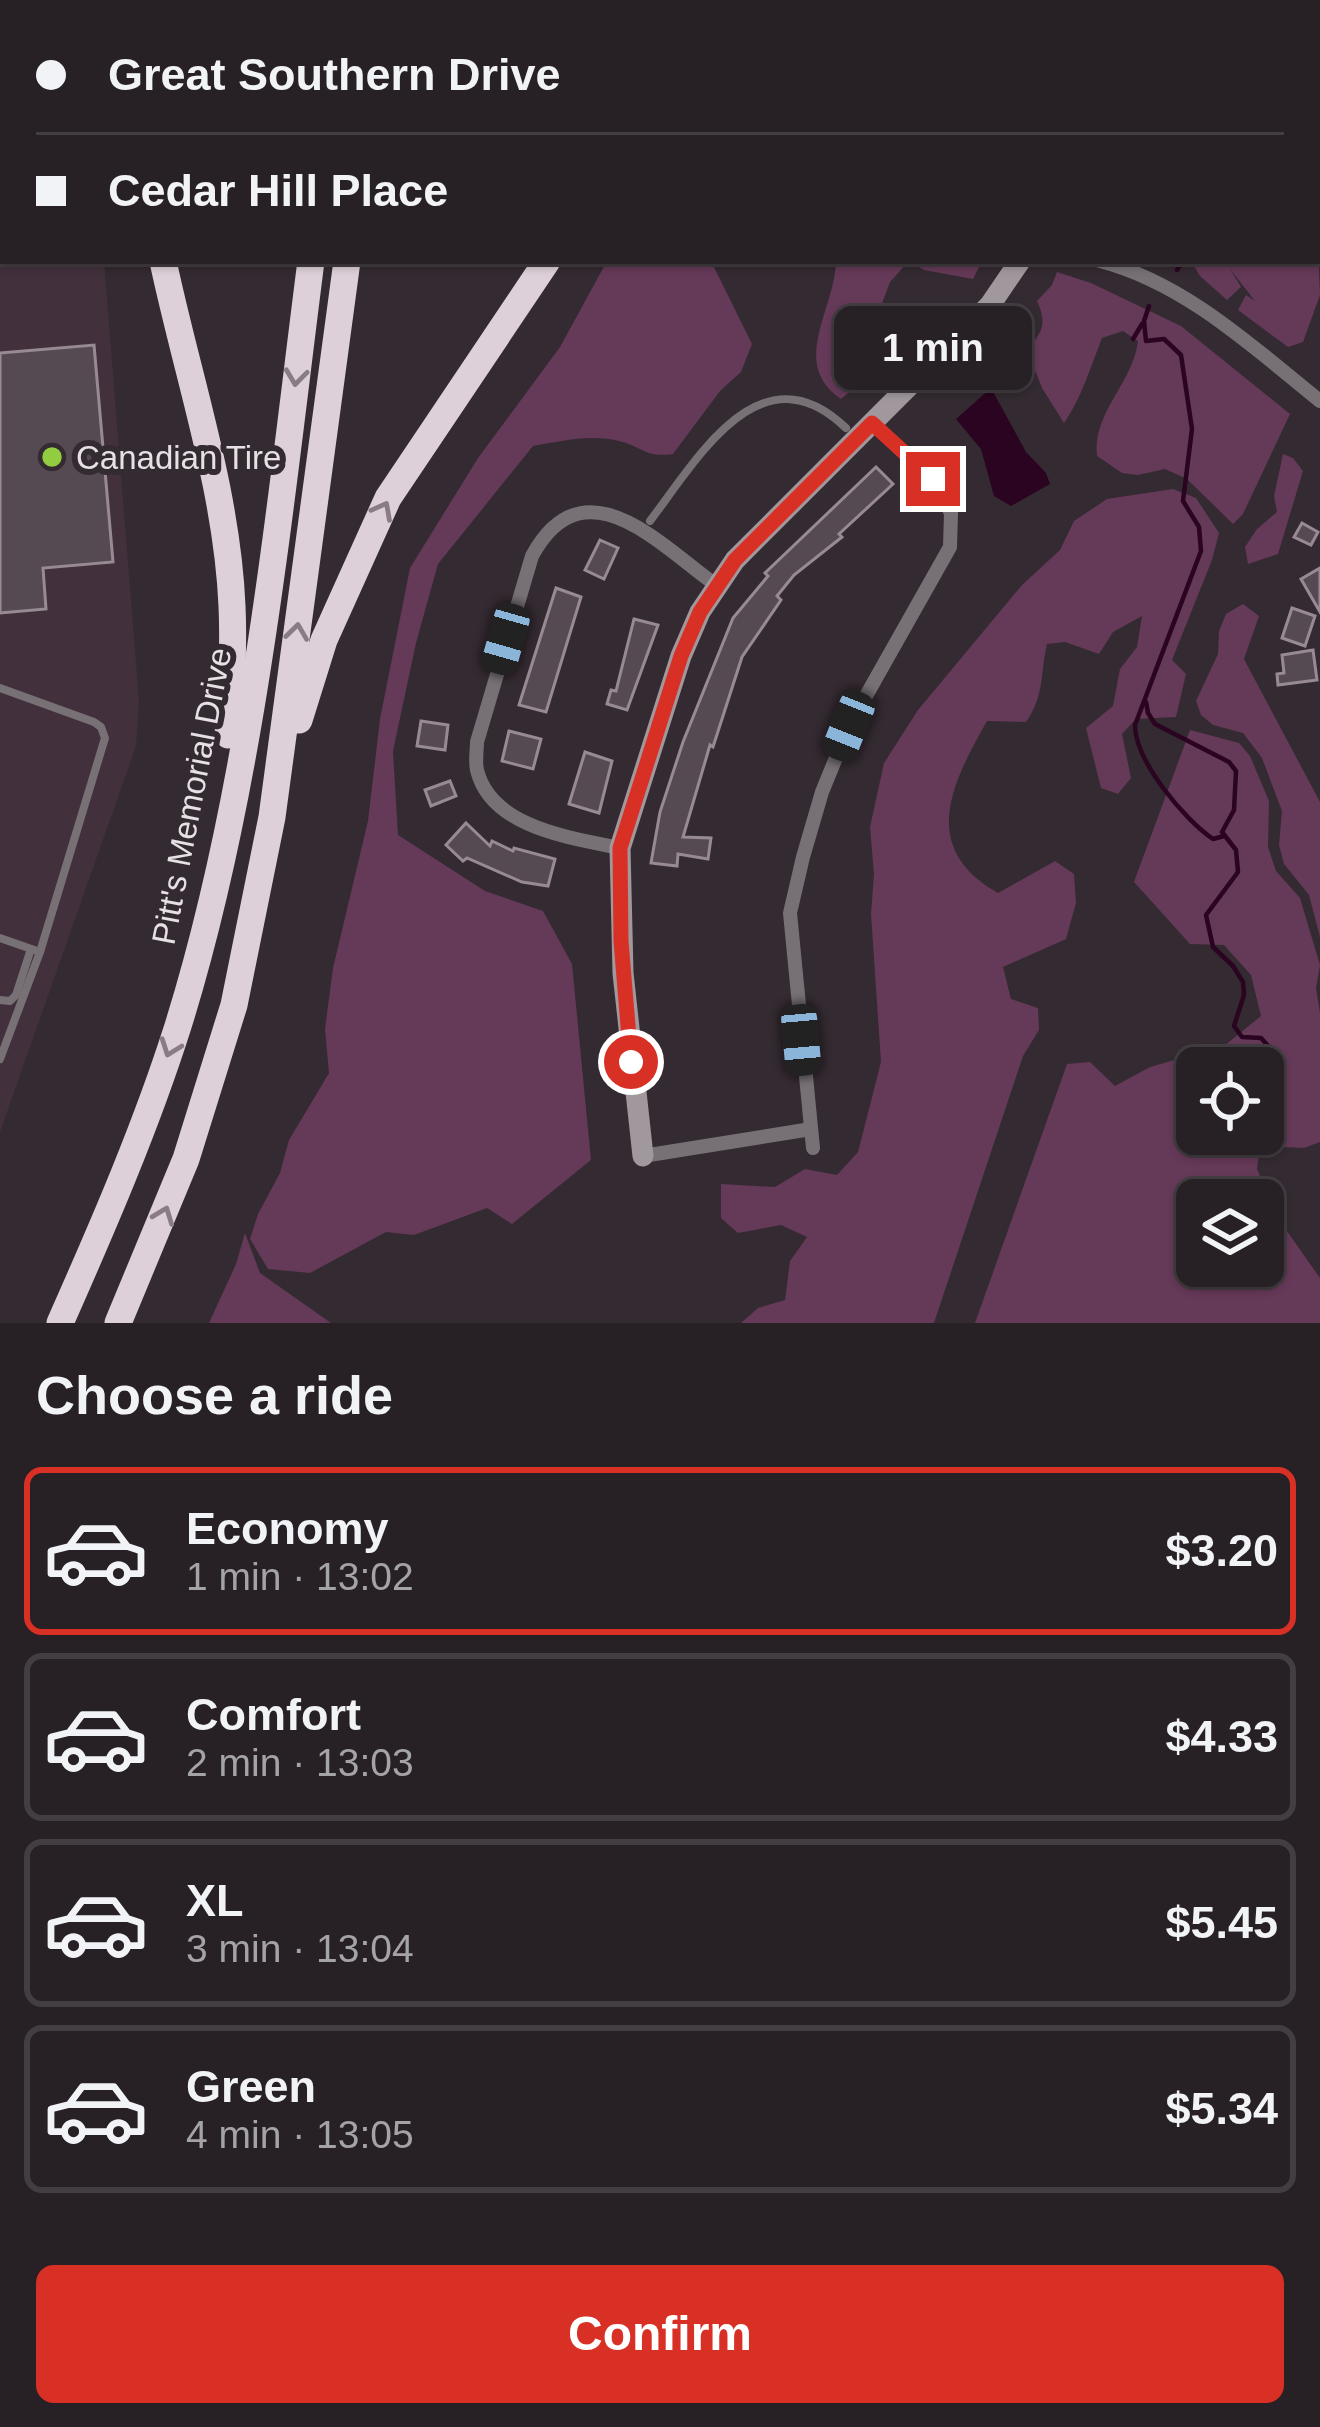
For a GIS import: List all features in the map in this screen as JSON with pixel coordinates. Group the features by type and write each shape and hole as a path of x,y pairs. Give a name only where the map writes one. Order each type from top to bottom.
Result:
{"highway":[{"path":"165,264 219,502 232,605 228,737 192,972"},
{"name":"Pitt's Memorial Drive","path":"60,1323 111,1208 178,1026 218,870 254,677 311,264"},
{"path":"118,1323 186,1159 234,1005 272,817 347,264"},
{"path":"272,817 324,640 370,533 407,466 545,264"}],"street":[{"path":"811,1129 643,1156 623,973 620,848 681,656 716,585 735,560 990,305 1018,264"},
{"path":"1108,264 1192,302 1320,401"},
{"path":"813,1148 790,913 822,793 849,726 950,548 951,513 933,479 872,423"},
{"path":"620,848 520,820 492,802 477,770 477,742 532,556 561,522 590,511 612,512 636,524 716,585"}],"lane":[{"path":"650,521 704,451 734,420 764,401 796,397 824,407 846,428"},
{"path":"0,688 94,722 105,738 0,1059"},
{"path":"0,938 36,950"},
{"path":"0,1000 16,995 36,950"}],"shaded area":[{"path":"0,264 104,264 139,701 136,746 0,1132"},
{"path":"605,264 712,264 752,344 741,372 720,391 673,454 650,453 597,438 533,446 438,564 393,751 398,835 485,891 543,911 572,964 591,1160 512,1224 487,1208 414,1235 386,1232 310,1273 268,1269 250,1239 280,1173 289,1140 329,1073 325,1029 333,968 368,821 380,719 410,568 478,458 560,347"},
{"path":"836,264 906,264 890,282 881,306 901,348 841,399 826,385 816,352"},
{"path":"915,264 980,264 973,279"},
{"path":"1193,264 1319,264 1320,295 1303,342 1288,347 1238,310 1246,295 1255,301 1230,269 1241,287 1227,300"},
{"path":"1057,272 1181,326 1290,414 1243,514 1233,524 1187,479 1165,469 1122,473 1097,456 1106,412 1135,356 1138,341 1123,331 1102,338 1064,423 1042,388 1027,350 1042,327 1037,301"},
{"path":"991,388 1026,452 1050,484 1011,506 994,496 981,449 956,419"},
{"path":"1283,454 1303,471 1278,554 1248,564 1245,547 1277,512 1274,496"},
{"path":"1173,489 1196,498 1219,533 1172,660 1186,674 1176,717 1136,719 1122,734 1131,778 1118,794 1101,788 1086,728 1113,706 1120,669 1137,647 1142,616 1113,632 1099,654 1065,642 1047,644 1039,693 1026,722 987,721 954,791 950,835 973,875 998,893 1055,861 1074,874 1076,903 1066,939 1003,967 1011,999 1038,1008 1039,1030 1023,1056 934,1323 741,1323 758,1308 785,1300 790,1261 807,1237 781,1225 738,1233 721,1218 721,1184 775,1187 805,1169 837,1175 858,1152 881,1062 870,827 884,763 918,710 1022,585 1060,550 1074,521 1107,499"},
{"path":"1243,604 1259,616 1244,659 1320,802 1320,937 1309,895 1284,864 1279,845 1282,811 1262,758 1243,733 1213,725 1201,715 1196,701 1218,654 1226,614"},
{"path":"1190,730 1239,743 1250,756 1269,801 1268,847 1276,871 1300,898 1320,965 1316,988 1320,1142 1304,1148 1284,1147 1284,1047 1220,1047 1261,1016 1251,975 1224,945 1190,944 1134,882"},
{"path":"1176,1060 1176,1155 1259,1155 1262,1179 1176,1179 1176,1287 1284,1287 1284,1227 1320,1278 1320,1323 975,1323 1067,1064 1090,1062 1115,1086"},
{"path":"245,1233 260,1273 331,1323 209,1323"}],"building":[{"name":"Canadian Tire","path":"94,345 113,562 43,568 46,609 0,613 0,353"},
{"path":"876,467 893,484 839,534 842,537 794,575 742,657 683,837 711,838 708,859 678,854 677,866 651,863 660,812 683,742 733,618 768,576 765,573"},
{"path":"1302,523 1318,532 1311,545 1294,537"},
{"path":"600,540 618,548 604,579 585,570"},
{"path":"1320,568 1320,612 1301,579"},
{"path":"556,588 581,597 546,712 519,705"},
{"path":"1292,608 1315,616 1305,646 1282,638"},
{"path":"634,619 658,625 627,710 607,704 611,690 616,691"},
{"path":"1313,650 1317,680 1278,685 1277,674 1284,673 1282,655"},
{"path":"421,721 448,725 445,750 417,746"},
{"path":"509,731 541,739 533,769 502,761"},
{"path":"585,752 612,761 599,813 569,804"},
{"path":"450,781 456,796 431,806 425,790"},
{"path":"466,823 490,846 492,841 513,851 555,859 548,886 522,882 467,858 463,861 446,845"}],"waterway":[{"path":"1177,270 1181,264"},
{"path":"1149,306 1144,321 1146,341 1164,339 1181,355 1192,429 1183,501 1199,527 1201,551 1135,725 1143,755 1176,804 1213,839 1224,836"},
{"path":"1133,339 1142,324"},
{"path":"1146,702 1155,724 1229,762 1236,771 1234,810 1222,832 1236,850 1238,872 1206,915 1213,947 1243,982 1234,1026 1242,1037 1261,1038 1269,1047"}],"place":[{"name":"Canadian Tire","path":"52,457"}],"route":[{"path":"631,1062 621,941 620,848 664,704 700,612 735,560 872,423 933,479"}]}
